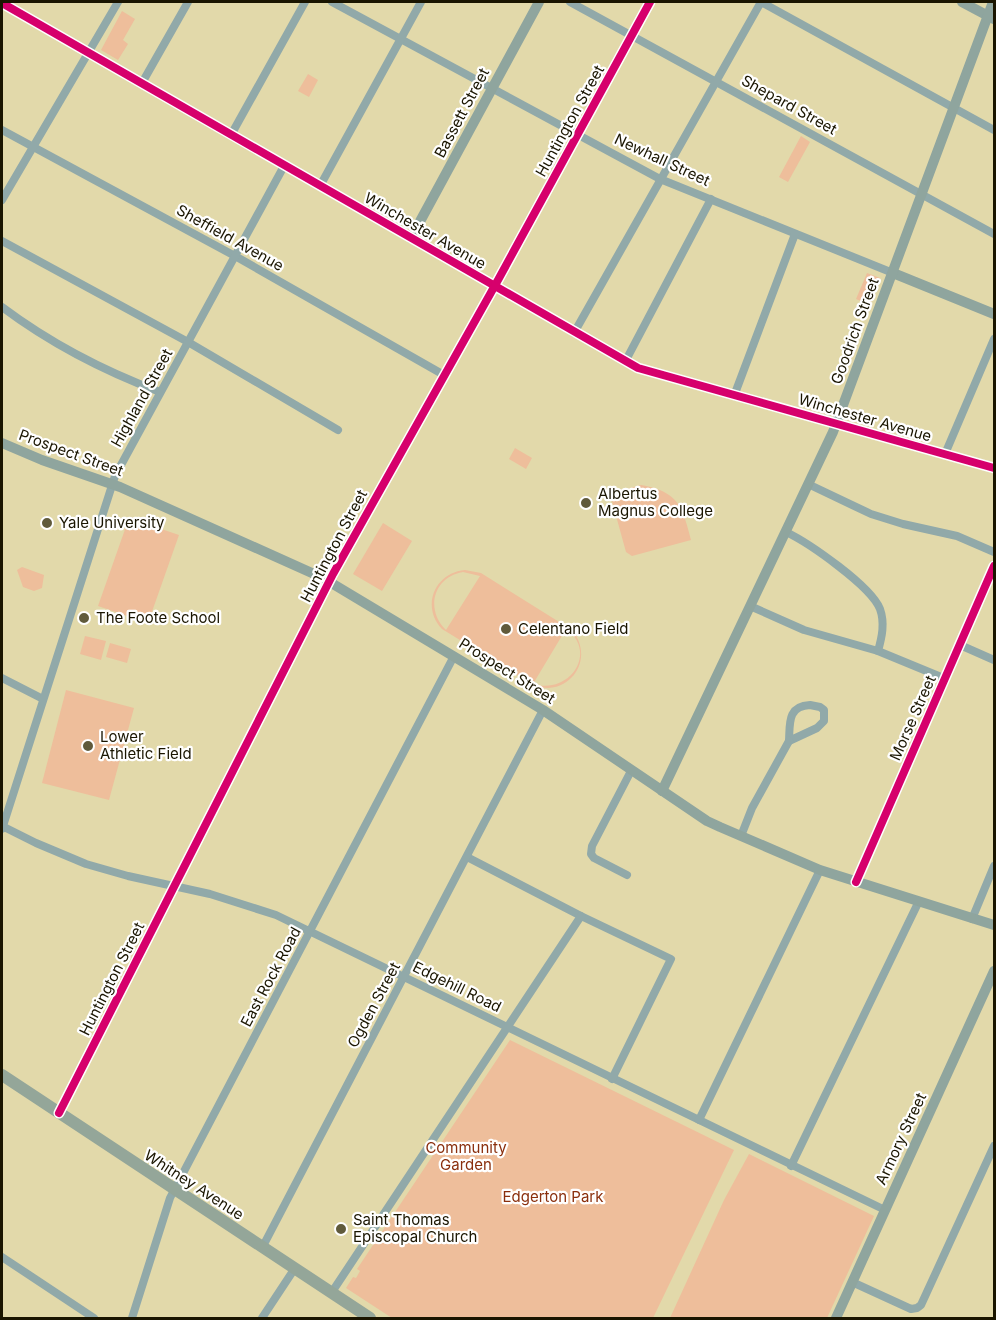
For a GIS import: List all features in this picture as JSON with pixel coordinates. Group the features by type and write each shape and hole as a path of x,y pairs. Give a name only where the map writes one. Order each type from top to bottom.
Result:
{"main road":[{"name":"Bassett Street","path":"411,238 539,2"},
{"path":"962,2 991,17"},
{"name":"Goodrich Street","path":"662,791 836,424 954,108 991,17 993,2"},
{"name":"Winchester Avenue","path":"2,3 14,5 89,53 625,362 652,373 994,468"},
{"name":"Newhall Street","path":"892,273 994,314"},
{"name":"Prospect Street","path":"2,443 113,484 329,582 543,710 707,821 820,870 994,926"},
{"name":"Morse Street","path":"856,882 994,566"},
{"name":"Armory Street","path":"836,1318 994,972"},
{"name":"Whitney Avenue","path":"2,1075 370,1318"}],"street":[{"path":"2,200 118,2"},
{"path":"142,83 188,2"},
{"path":"231,135 305,2"},
{"name":"Newhall Street","path":"332,2 660,179 892,273"},
{"path":"320,186 421,2"},
{"name":"Shepard Street","path":"570,2 994,234"},
{"name":"Huntington Street","path":"59,1113 329,582 650,2"},
{"path":"574,333 761,2 994,130"},
{"name":"Sheffield Avenue","path":"2,130 235,255 444,375"},
{"name":"Highland Street","path":"2,827 113,484 160,392 284,166"},
{"path":"625,362 711,199"},
{"path":"734,396 795,234"},
{"path":"2,241 188,342 338,430"},
{"path":"2,307 33,330 110,372 160,392"},
{"path":"945,454 994,339"},
{"path":"808,484 872,514 903,524 957,536 994,552"},
{"path":"786,532 852,578 872,596 880,610 882,621 882,636 878,651"},
{"path":"750,606 804,630 878,651 946,679"},
{"path":"960,645 994,660"},
{"name":"East Rock Road","path":"132,1318 174,1190 454,656"},
{"path":"2,678 43,699"},
{"path":"741,836 752,808 789,741 789,723 793,711 805,705 817,706 824,710 825,718 820,726 789,741"},
{"name":"Ogden Street","path":"262,1248 543,710"},
{"path":"627,875 594,858 591,854 592,846 631,771"},
{"name":"Edgehill Road","path":"2,827 86,864 240,902 310,931 885,1210"},
{"path":"467,857 671,959 612,1078"},
{"path":"972,919 994,866"},
{"path":"699,1120 820,870"},
{"path":"791,1166 919,902"},
{"path":"332,1292 581,916"},
{"path":"852,1282 906,1308 917,1308 927,1294 994,1146"},
{"path":"2,1257 94,1318"},
{"path":"262,1318 295,1268"}],"green space":[{"path":"122,11 135,19 123,40 128,44 118,60 101,50"},
{"path":"308,74 318,80 309,97 298,91"},
{"path":"801,136 810,142 788,182 779,177"},
{"path":"867,273 880,278 870,305 856,299"},
{"path":"515,448 532,458 526,469 509,459"},
{"path":"641,485 664,492 677,502 685,518 691,540 632,556 626,552 610,494"},
{"path":"129,518 179,535 148,623 98,606"},
{"path":"383,523 412,541 382,591 353,574"},
{"path":"22,567 44,575 42,588 34,591 23,587 17,570"},
{"name":"Celentano Field","path":"465,570 481,573 572,630 579,641 581,653 580,663 575,673 568,681 547,688 535,686 442,629 432,611 432,601 439,584 454,572","holes":["463,572 480,576 446,630 439,622 436,613 435,595 445,580","566,629 575,638 580,648 580,659 576,669 559,683 547,686 533,684"]},
{"path":"85,636 106,641 101,660 80,654"},
{"path":"110,643 131,649 127,663 106,657"},
{"name":"Lower Athletic Field","path":"66,690 134,708 109,800 42,783"},
{"name":"Edgerton Park","path":"510,1040 734,1150 653,1318 392,1318 346,1288 353,1277 356,1278 360,1271 357,1269"},
{"path":"749,1154 874,1216 827,1318 670,1318 724,1200"}],"cycle path":[{"path":"59,1113 333,574 498,280 650,2"},
{"path":"2,3 638,368 994,468"},
{"path":"856,882 994,566"}],"place":[{"name":"Albertus Magnus College","path":"586,503"},
{"name":"Yale University","path":"47,523"},
{"name":"The Foote School","path":"84,618"},
{"name":"Celentano Field","path":"506,629"},
{"name":"Lower Athletic Field","path":"88,746"},
{"name":"Saint Thomas Episcopal Church","path":"341,1229"}],"park label":[{"name":"Community Garden","path":"466,1156"}]}
